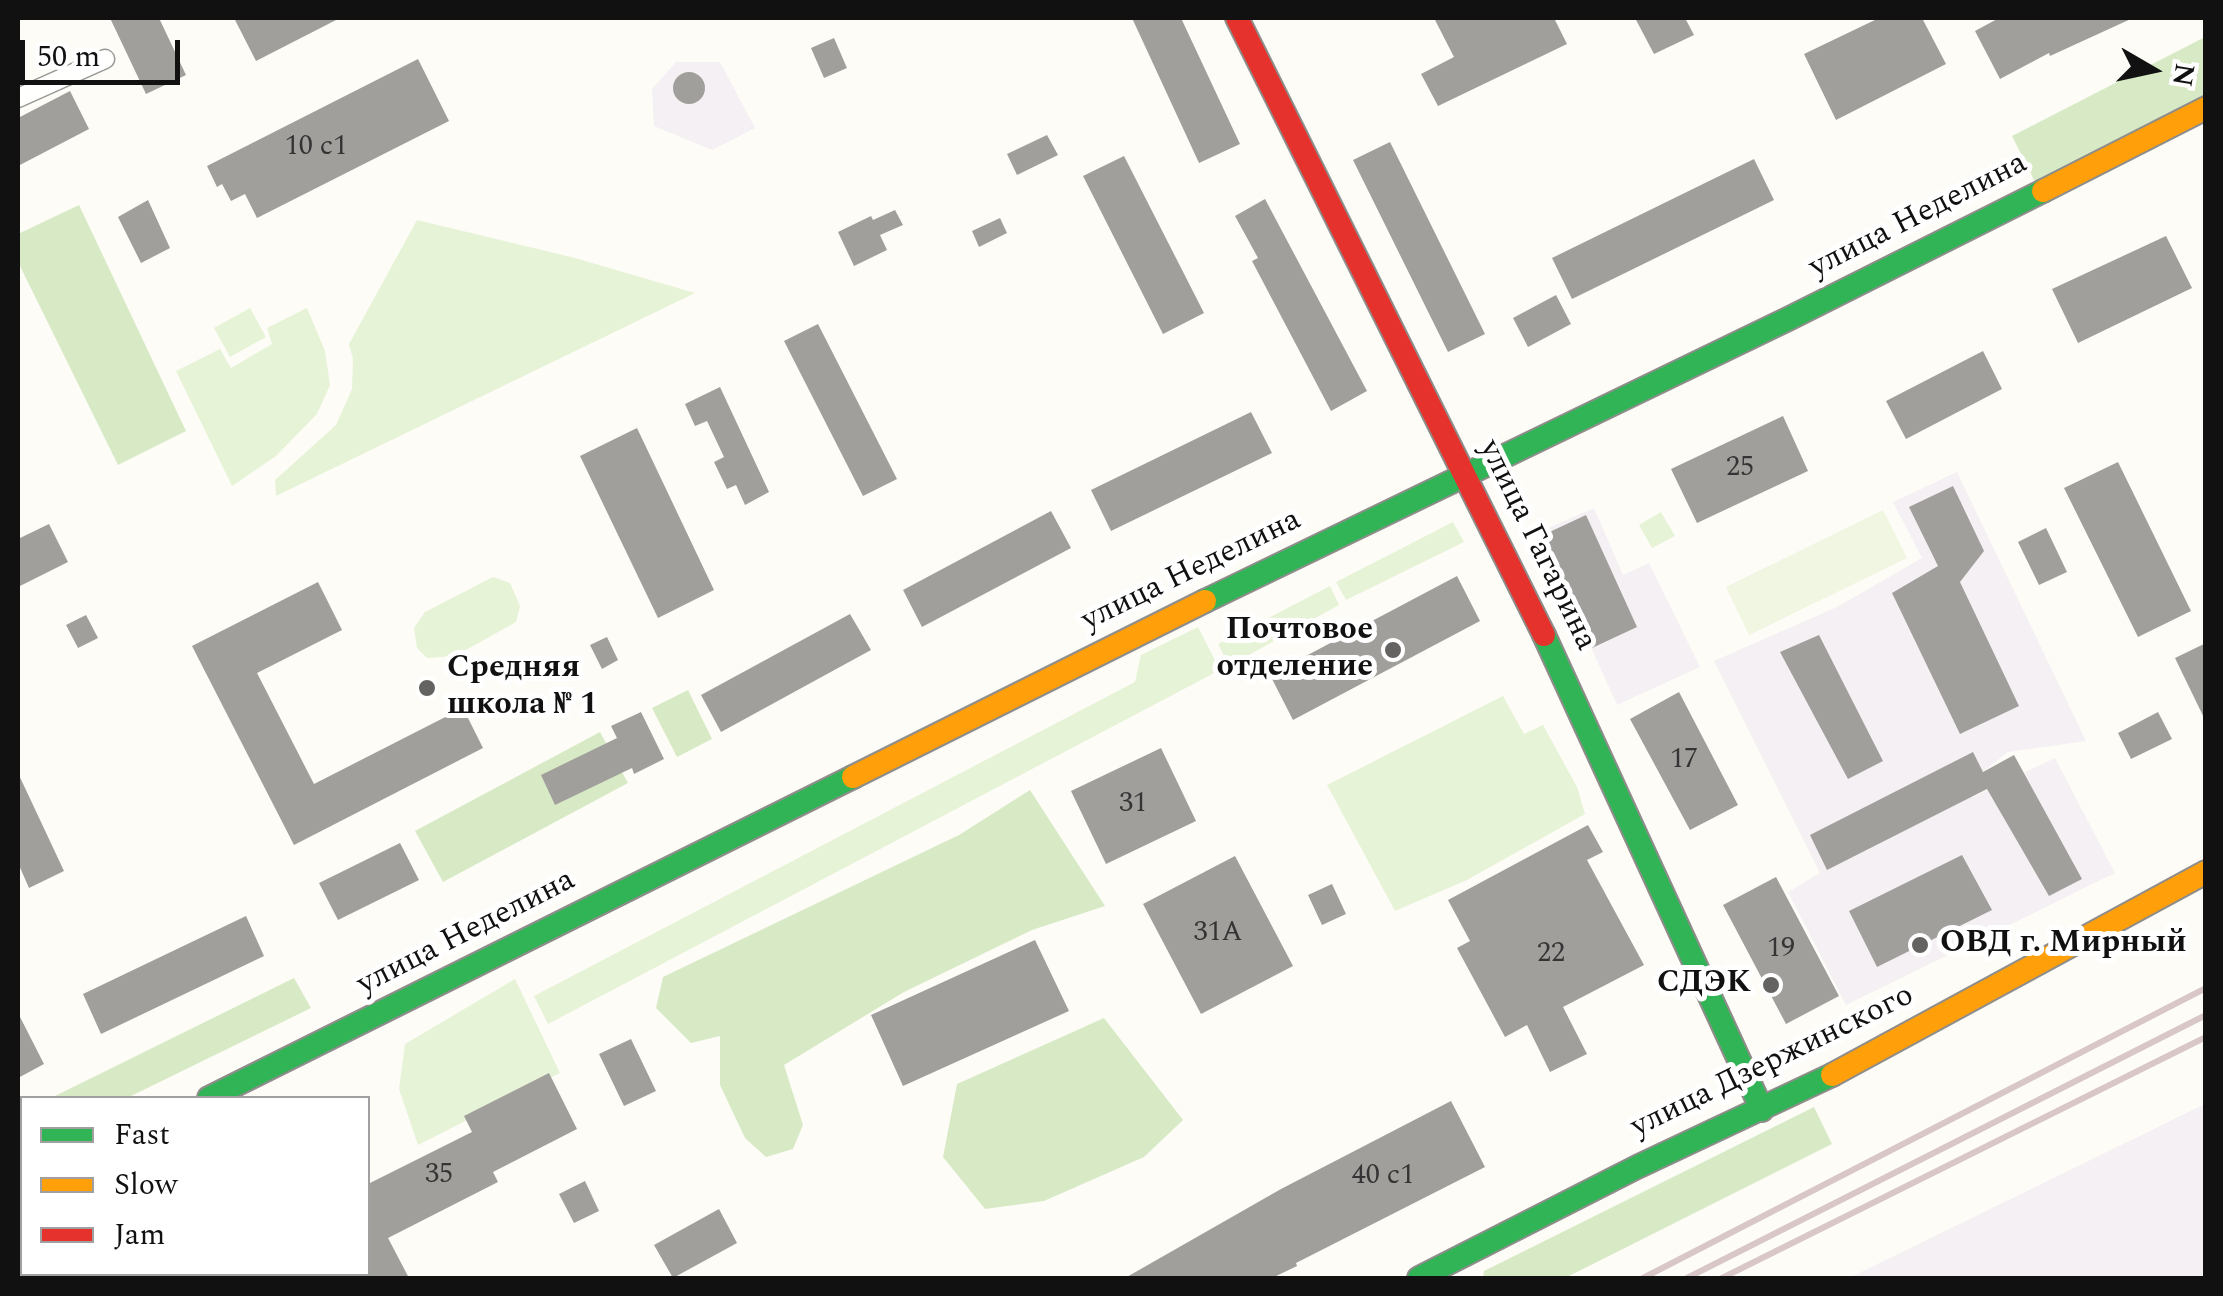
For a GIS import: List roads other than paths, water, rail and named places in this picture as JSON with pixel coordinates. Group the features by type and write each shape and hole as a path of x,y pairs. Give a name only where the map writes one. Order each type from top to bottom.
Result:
{"street":[{"name":"улица Гагарина","path":"1238,18 1556,656 1762,1110"},
{"path":"18,98 105,58"},
{"name":"улица Неделина","path":"212,1096 1464,474 1790,318 2206,108"},
{"name":"улица Дзержинского","path":"1419,1278 1637,1167 1816,1084 2206,872"}],"railway":[{"path":"1643,1278 2206,988"},
{"path":"1687,1278 2206,1015"},
{"path":"1722,1278 2206,1037"}],"place":[{"name":"Почтовое отделение","path":"1393,650"},
{"name":"Средняя школа № 1","path":"427,688"},
{"name":"ОВД г. Мирный","path":"1920,945"},
{"name":"СДЭК","path":"1771,985"}]}
